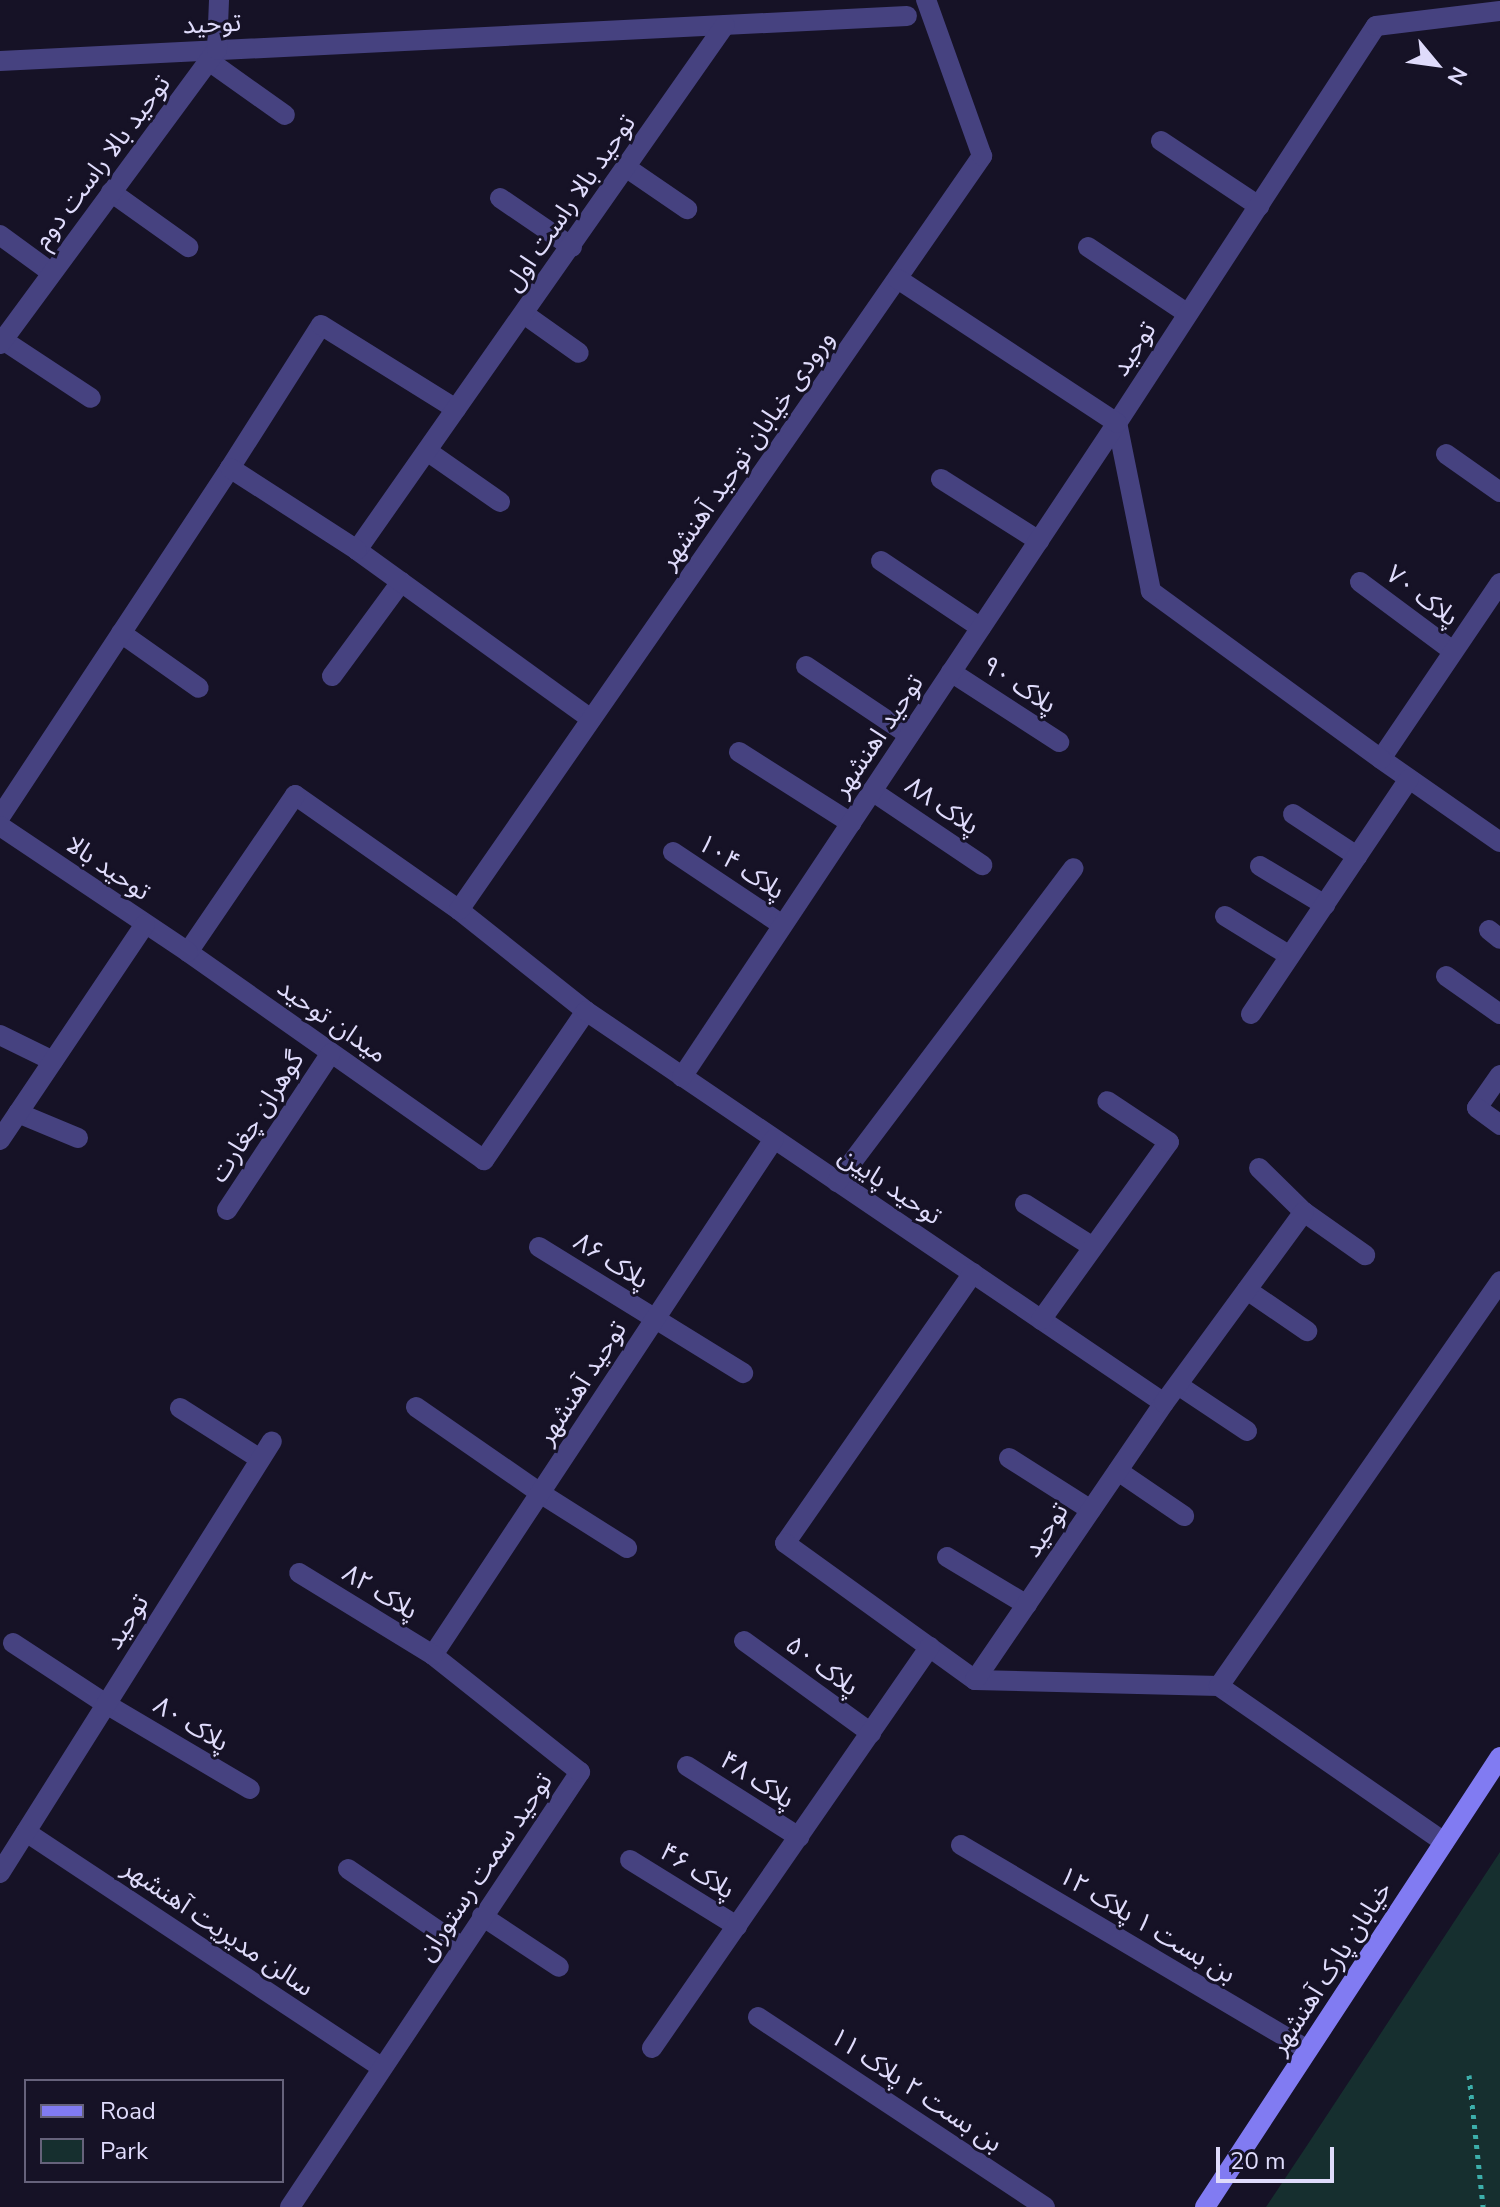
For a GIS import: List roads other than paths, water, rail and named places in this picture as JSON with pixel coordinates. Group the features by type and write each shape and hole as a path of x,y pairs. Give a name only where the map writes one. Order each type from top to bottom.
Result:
{"street":[{"path":"219,0 213,56 285,115"},
{"name":"ورودی خیابان توحید آهنشهر","path":"459,910 982,156 926,0"},
{"name":"توحید","path":"1117,423 1376,26 1500,11"},
{"name":"توحید","path":"0,61 213,56 907,16"},
{"name":"توحید بالا راست اول","path":"357,550 725,25"},
{"name":"توحید بالا راست دوم","path":"2,342 213,56"},
{"path":"1161,141 1259,206"},
{"path":"627,168 687,209"},
{"path":"111,192 188,247"},
{"path":"500,198 572,247"},
{"path":"0,235 52,273"},
{"path":"1088,247 1188,314"},
{"path":"898,279 1117,423 1151,591 1500,842"},
{"path":"524,314 579,353"},
{"path":"0,817 321,325 456,409"},
{"path":"2,342 91,398"},
{"name":"توحید اهنشهر","path":"682,1077 1117,423"},
{"path":"427,451 500,502"},
{"path":"1446,454 1500,492"},
{"path":"230,468 357,550 591,719"},
{"path":"941,479 1039,541"},
{"path":"881,561 981,628"},
{"path":"332,676 401,582"},
{"name":"پلاک ۷۰","path":"1360,582 1453,651"},
{"path":"1381,759 1500,583"},
{"path":"121,633 199,688"},
{"path":"806,666 909,735"},
{"name":"پلاک ۹۰","path":"951,672 1059,742"},
{"path":"739,752 851,823"},
{"path":"1251,1014 1409,779"},
{"name":"پلاک ۸۸","path":"872,791 982,865"},
{"path":"188,952 295,795 459,910 586,1011"},
{"path":"1293,814 1357,856"},
{"name":"توحید بالا","path":"0,826 188,952"},
{"name":"پلاک ۱۰۴","path":"673,852 781,924"},
{"path":"1260,866 1325,905"},
{"path":"837,1182 1074,868"},
{"path":"1225,916 1290,956"},
{"path":"0,1140 145,924"},
{"name":"میدان توحید","path":"188,952 484,1160 586,1011"},
{"path":"1446,976 1500,1014"},
{"name":"توحید پایین","path":"586,1011 1164,1403"},
{"path":"0,1035 53,1061"},
{"name":"گوهران چغارت","path":"227,1210 331,1053"},
{"path":"1500,1075 1477,1108 1500,1125"},
{"path":"1041,1320 1169,1142 1107,1101"},
{"path":"18,1113 78,1138"},
{"name":"توحید آهنشهر","path":"433,1655 774,1139"},
{"path":"1259,1168 1304,1212 1365,1255"},
{"path":"1025,1204 1093,1247"},
{"name":"توحید","path":"975,1680 1164,1403 1304,1212"},
{"name":"پلاک ۸۶","path":"539,1247 743,1373"},
{"path":"973,1273 785,1543 975,1680 1219,1686 1444,1842"},
{"path":"1219,1686 1500,1281"},
{"path":"1247,1290 1307,1331"},
{"path":"1178,1385 1247,1431"},
{"path":"416,1407 540,1493 627,1548"},
{"path":"180,1408 260,1459"},
{"name":"توحید","path":"0,1873 272,1441"},
{"path":"1009,1458 1091,1510"},
{"path":"1118,1471 1184,1516"},
{"path":"947,1557 1027,1605"},
{"name":"پلاک ۸۲","path":"299,1573 433,1655"},
{"name":"پلاک ۵۰","path":"744,1641 871,1733"},
{"name":"پلاک ۸۰","path":"13,1643 106,1704 250,1789"},
{"path":"652,2048 930,1647"},
{"name":"توحید سمت رستوران","path":"290,2207 580,1772 433,1655"},
{"name":"خیابان پارک آهنشهر","path":"1205,2207 1500,1757"},
{"name":"پلاک ۴۸","path":"687,1766 799,1837"},
{"name":"سالن مدیریت آهنشهر","path":"26,1832 381,2067"},
{"name":"بن بست ۱ پلاک ۱۲","path":"961,1845 1307,2050"},
{"name":"پلاک ۴۶","path":"630,1860 737,1926"},
{"path":"348,1869 462,1947"},
{"path":"482,1916 559,1967"},
{"name":"بن بست ۲ پلاک ۱۱","path":"758,2017 1045,2207"}]}
